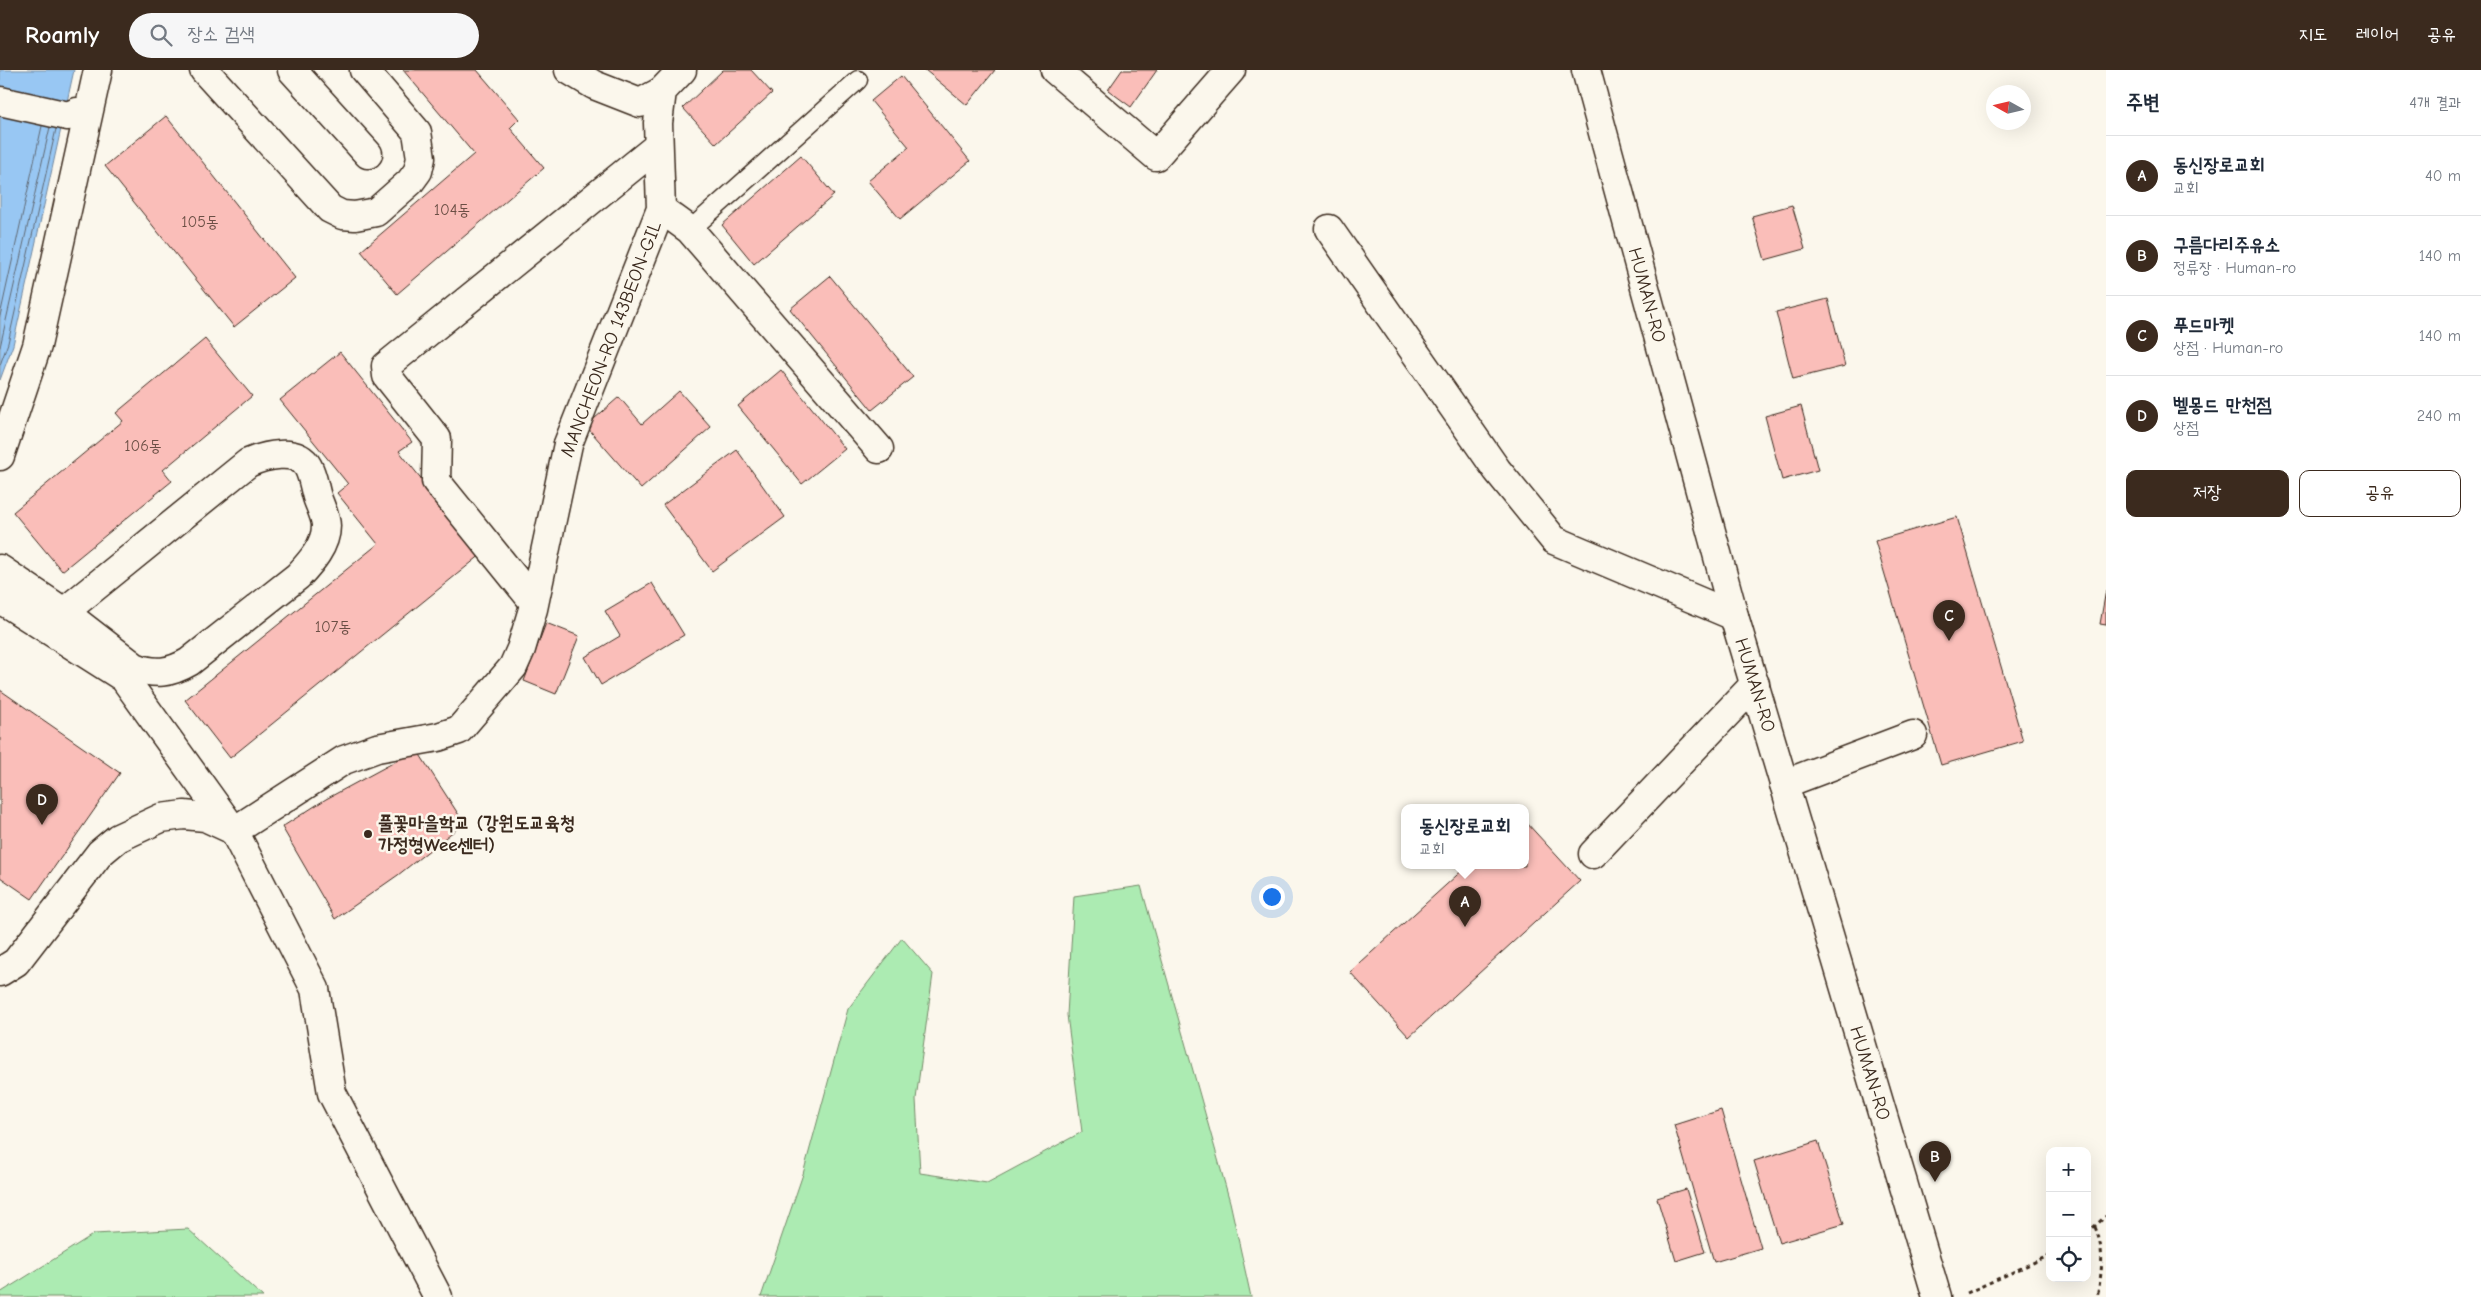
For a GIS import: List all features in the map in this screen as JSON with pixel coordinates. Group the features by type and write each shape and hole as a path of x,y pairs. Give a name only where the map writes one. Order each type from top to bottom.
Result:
{"street":[{"path":"0,408 22,348 73,114 88,70"},
{"path":"0,456 37,346 98,70"},
{"path":"204,70 330,209 342,214 355,216 376,212 410,182 418,171 421,158 417,132 364,70"},
{"path":"292,70 368,154"},
{"path":"569,70 594,85 640,103 662,91 682,70"},
{"path":"1055,70 1156,156 1232,70"},
{"name":"HUMAN-RO","path":"1586,70 1734,616 1937,1297"},
{"name":"MANCHEON-RO 143BEON-GIL","path":"234,831 344,760 377,748 438,737 459,730 513,668 528,629 568,444 661,209 658,123 662,91"},
{"path":"0,101 73,114"},
{"path":"533,601 436,481 437,439 388,378 386,366 389,361 658,146"},
{"path":"661,209 690,230 879,449"},
{"path":"1329,230 1497,470 1554,540 1734,616"},
{"path":"0,569 64,612 135,667 148,672 161,673 176,670 189,662 298,576 321,546 326,527 308,466 294,456 280,455 262,456 248,463 64,612"},
{"path":"0,599 124,678 234,831 315,989 332,1093 438,1297"},
{"path":"1593,854 1755,684"},
{"path":"1784,784 1913,735"},
{"path":"5,963 100,854 118,838 161,818 184,815 205,817 234,831"}],"lane":[{"path":"690,230 858,80"}],"path":[{"path":"2091,1230 2106,1216"},
{"path":"2095,1227 2101,1241 2102,1259 2097,1297"},
{"path":"1966,1293 2046,1256"}],"green space":[{"path":"1141,886 1230,1202 1251,1297 761,1297 803,1174 848,1009 902,938 933,974 916,1099 920,1173 987,1183 1082,1132 1067,1015 1074,896"},
{"path":"188,1229 263,1297 0,1297 0,1293 94,1234"}],"water":[{"path":"0,70 74,70 13,345 0,380"}],"building":[{"path":"403,70 477,70 519,119 510,128 544,168 397,294 361,251 474,154"},
{"path":"723,70 751,70 772,93 716,144 683,108"},
{"path":"925,70 995,70 967,105"},
{"path":"1122,70 1157,70 1131,107 1108,90"},
{"path":"901,76 970,161 900,219 868,181 909,147 871,101"},
{"path":"166,116 295,278 234,327 105,166"},
{"path":"801,156 834,195 754,264 722,225"},
{"path":"1792,205 1805,249 1765,260 1752,216"},
{"path":"830,276 913,377 872,410 790,309"},
{"path":"1828,299 1845,366 1793,379 1776,312"},
{"path":"205,339 252,396 163,470 172,481 62,571 13,512 123,421 116,413"},
{"path":"340,352 412,442 399,451 482,554 230,758 185,700 378,544 337,493 348,484 280,400"},
{"path":"781,370 845,449 802,484 738,406"},
{"path":"679,391 711,427 641,489 586,426 619,397 642,424"},
{"path":"1801,406 1818,470 1782,480 1765,416"},
{"path":"737,450 785,517 712,571 663,505"},
{"path":"1957,517 2023,741 1941,765 1875,541"},
{"path":"652,583 684,635 601,685 585,657 620,636 605,611"},
{"path":"2106,590 2106,625 2100,624"},
{"path":"546,623 579,636 556,694 524,681"},
{"path":"0,690 120,773 32,899 0,877"},
{"name":"풀꽃마을학교 (강원도교육청 가정형Wee센터)","path":"417,750 464,823 398,875 335,919 282,827 326,799"},
{"path":"1529,825 1580,881 1409,1037 1350,972 1464,869 1529,869"},
{"path":"1721,1110 1761,1248 1714,1262 1674,1125"},
{"path":"1818,1141 1844,1224 1779,1243 1754,1161"},
{"path":"1686,1189 1705,1252 1676,1261 1657,1198"}],"place":[{"name":"푸드마켓","path":"1949,641"},
{"name":"벨몽드 만천점","path":"42,825"},
{"name":"풀꽃마을학교 (강원도교육청 가정형Wee센터)","path":"368,834"},
{"name":"동신장로교회","path":"1465,927"},
{"name":"구름다리주유소","path":"1935,1182"}]}
